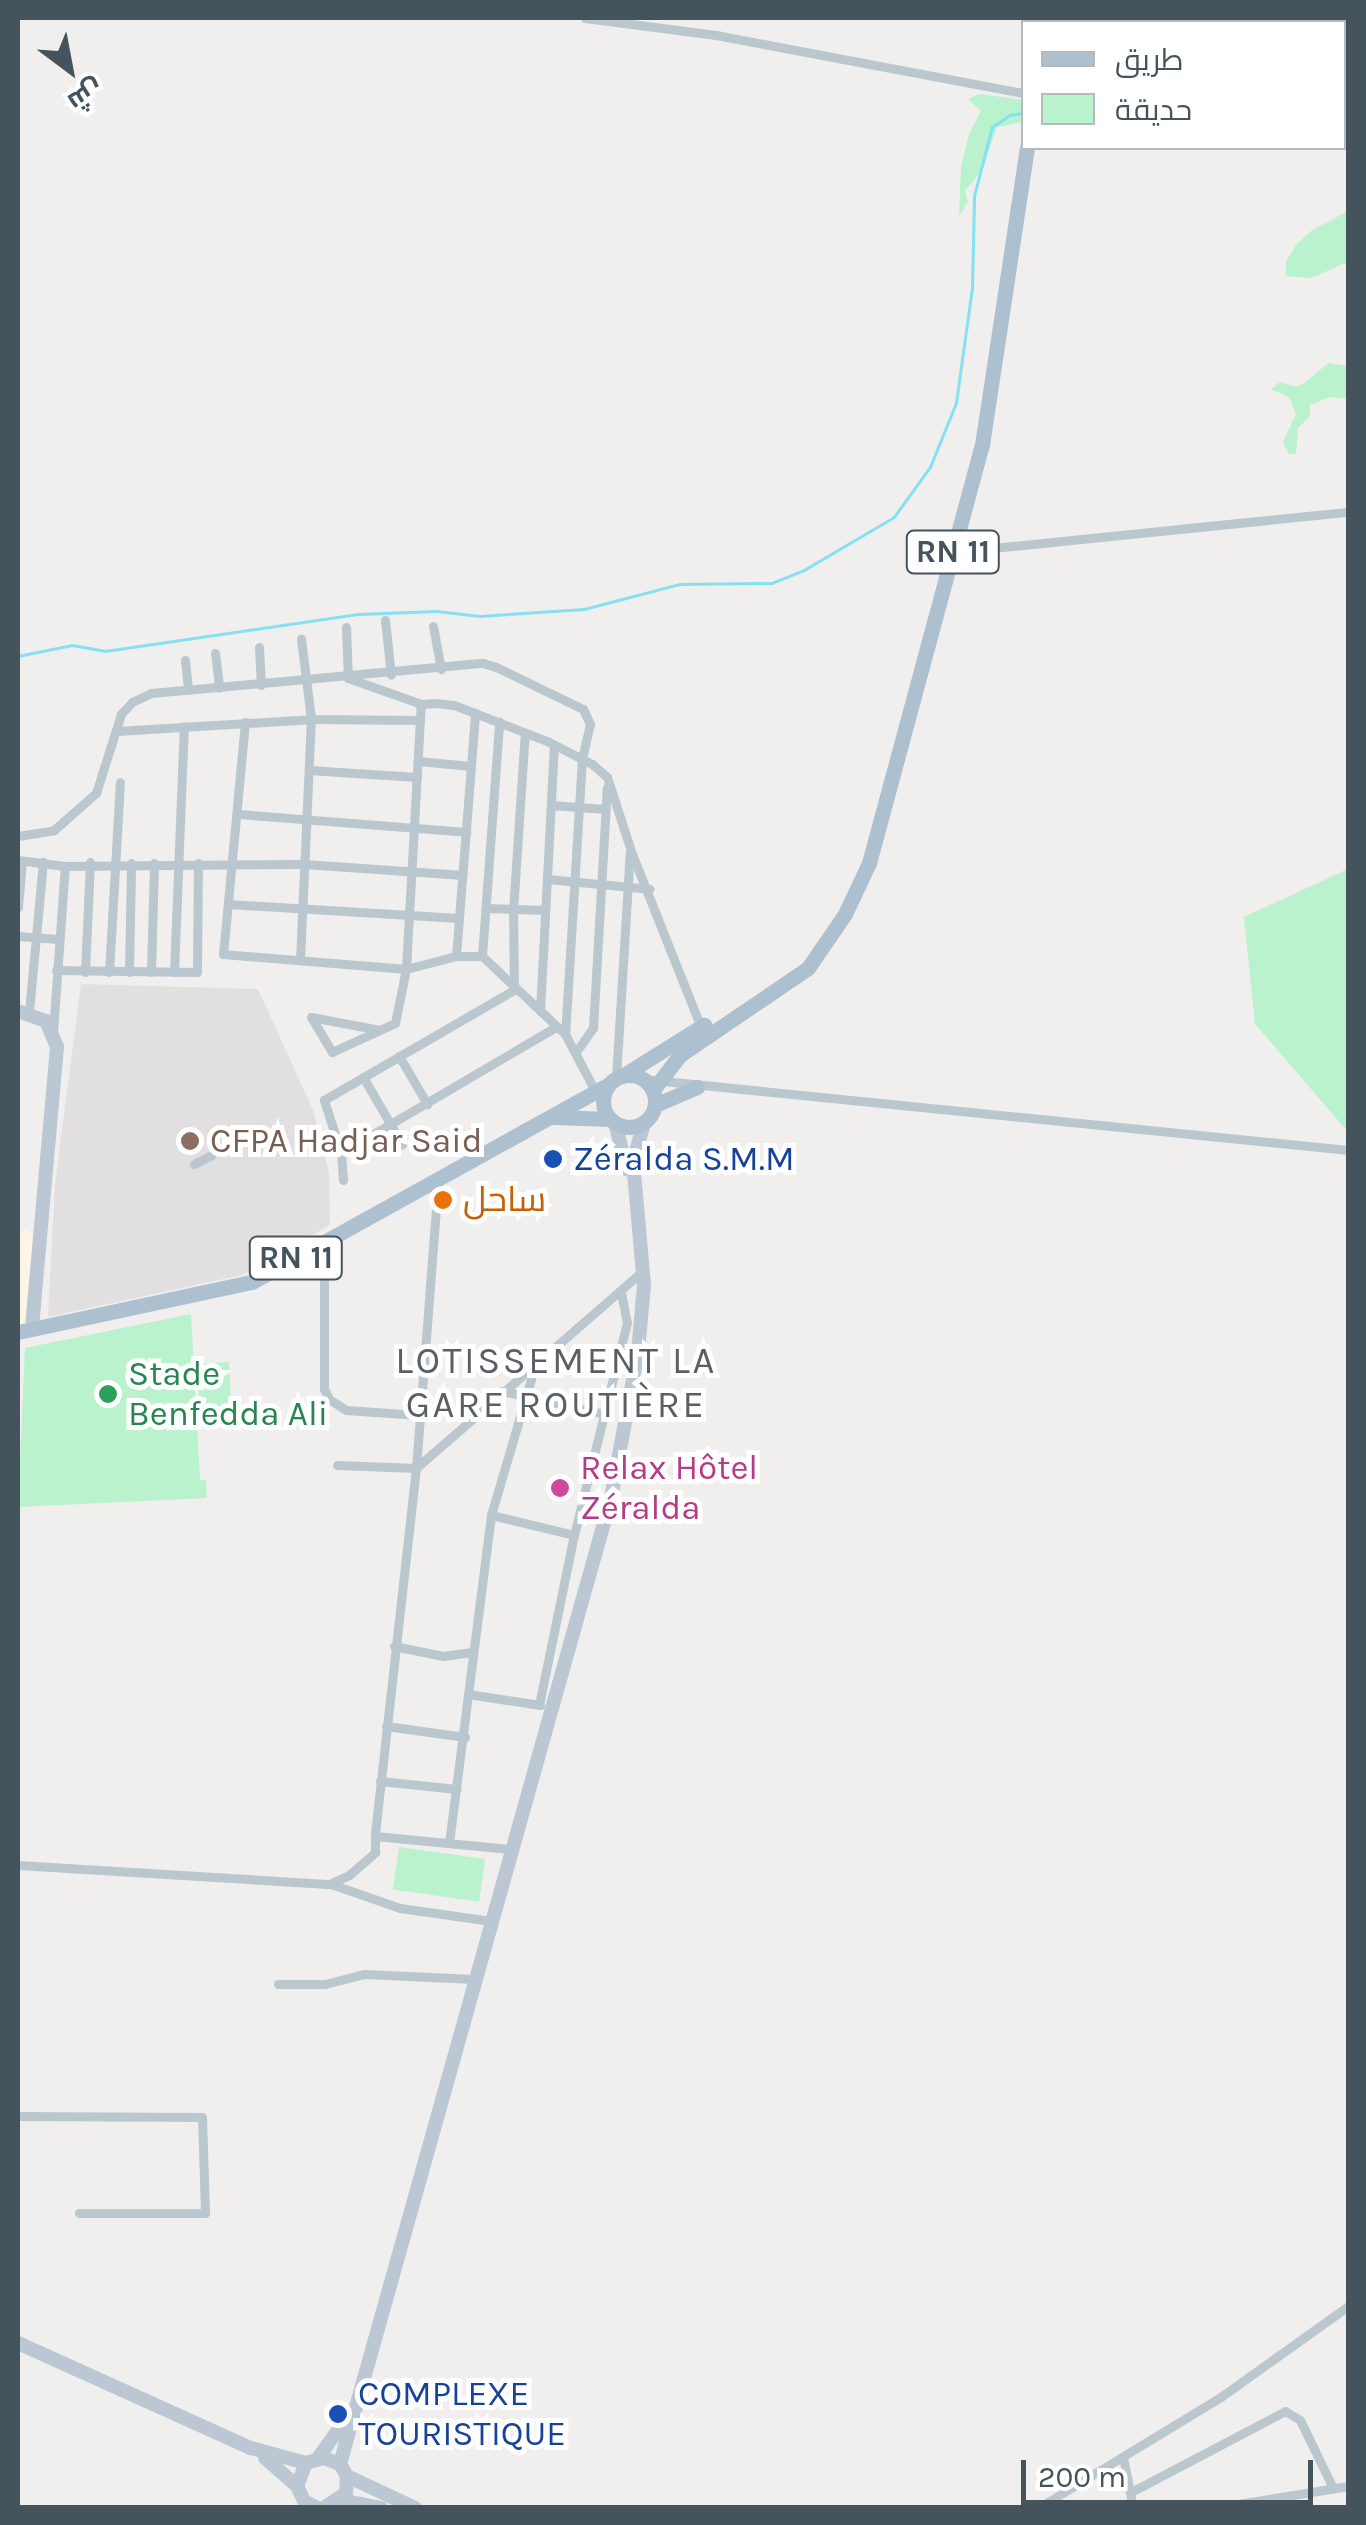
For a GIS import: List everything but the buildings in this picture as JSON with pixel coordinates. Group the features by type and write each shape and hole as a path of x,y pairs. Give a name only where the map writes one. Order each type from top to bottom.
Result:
{"main road":[{"name":"RN 11","path":"25,1331 234,1287 438,1182 611,1082 783,979 826,941 868,862 982,445 1026,150"},
{"path":"324,2506 343,2470 352,2410 512,1849 546,1704 611,1498 638,1352 642,1299 633,1168 652,1089 672,1062 800,975 826,941"},
{"path":"23,1012 46,1021 57,1047 25,1331"},
{"path":"672,1062 691,1086"},
{"path":"642,1299 626,1163 603,1105 611,1082 652,1089 691,1086"},
{"path":"550,1117 612,1121 630,1128 644,1123"},
{"path":"18,2343 251,2448 343,2470 415,2508"},
{"path":"297,2486 352,2410"},
{"path":"251,2448 324,2506 381,2508"}],"street":[{"path":"585,18 716,35 1021,92"},
{"path":"953,552 1348,512"},
{"path":"385,620 391,675"},
{"path":"433,626 441,669"},
{"path":"346,627 348,678"},
{"path":"300,960 311,718 301,639"},
{"path":"260,647 261,685"},
{"path":"215,653 218,688"},
{"path":"185,660 188,690"},
{"path":"18,836 54,830 96,794 121,714 132,702 151,693 391,675 483,663 496,666 583,709 590,724 582,758 560,1030"},
{"path":"348,678 421,704 454,704 554,744 608,777 630,849 650,889 700,1027"},
{"path":"380,1030 310,1017 332,1052 380,1030 395,1023 406,968 421,704"},
{"path":"456,956 475,712"},
{"path":"117,731 311,718 420,720"},
{"path":"245,722 223,954 406,968 456,956 482,956 611,1082"},
{"path":"482,956 500,722"},
{"path":"174,972 184,726"},
{"path":"514,990 513,911 525,732"},
{"path":"540,1012 554,744"},
{"path":"418,761 471,766"},
{"path":"309,770 417,777"},
{"path":"576,1052 594,1028 608,777"},
{"path":"109,972 120,782"},
{"path":"551,805 606,810"},
{"path":"239,814 466,832"},
{"path":"611,1082 630,849"},
{"path":"18,907 20,860 65,866 90,862 304,864 462,875"},
{"path":"23,1012 36,938 43,862"},
{"path":"85,972 90,862"},
{"path":"129,972 132,863"},
{"path":"152,972 154,863"},
{"path":"56,970 197,972 198,863"},
{"path":"53,1032 65,866"},
{"path":"547,879 650,889"},
{"path":"228,904 459,918"},
{"path":"486,908 546,910"},
{"path":"18,936 58,939"},
{"path":"343,1180 340,1154 324,1100 514,990"},
{"path":"340,1154 560,1030"},
{"path":"399,1056 427,1104"},
{"path":"363,1077 402,1144"},
{"path":"652,1089 691,1086 1348,1150"},
{"path":"194,1164 212,1154"},
{"path":"329,1884 350,1875 374,1852 416,1468 438,1182"},
{"path":"324,1242 324,1389 328,1399 346,1410 419,1415"},
{"path":"337,1465 416,1468 638,1275"},
{"path":"468,1694 546,1704 574,1535 628,1324 620,1291"},
{"path":"449,1843 490,1515 536,1362"},
{"path":"502,1391 605,1414"},
{"path":"490,1515 574,1535"},
{"path":"394,1646 443,1656 472,1652"},
{"path":"386,1726 465,1736"},
{"path":"380,1781 457,1789"},
{"path":"375,1836 512,1849"},
{"path":"18,1865 329,1884 400,1908 491,1922"},
{"path":"278,1984 325,1984 364,1974 474,1979"},
{"path":"18,2116 202,2116 205,2213 79,2213"},
{"path":"1038,2508 1222,2396 1348,2306"},
{"path":"1131,2492 1286,2411 1300,2420 1333,2488"},
{"path":"1123,2456 1133,2508"},
{"path":"1214,2508 1348,2486"}],"shaded area":[{"name":"CFPA Hadjar Said","path":"81,984 258,989 313,1110 329,1172 330,1225 242,1275 48,1317 55,1184"},
{"path":"26,1230 33,1235 28,1324 18,1327 18,1232"}],"green space":[{"path":"979,94 1021,100 1021,122 997,127 982,170 965,191 968,202 959,216 961,167 969,134 981,111 968,99"},
{"path":"1348,211 1348,262 1311,278 1286,276 1286,261 1296,245 1311,231"},
{"path":"1328,363 1348,366 1348,399 1330,397 1310,405 1310,416 1298,428 1296,454 1289,454 1283,442 1296,414 1289,397 1271,389 1280,382 1296,387 1305,383"},
{"path":"1348,869 1348,1132 1255,1024 1244,917"},
{"name":"Stade Benfedda Ali","path":"191,1314 200,1480 206,1480 207,1498 18,1507 25,1348"},
{"path":"229,1362 232,1422 200,1424 197,1364"},
{"path":"399,1847 485,1859 479,1902 393,1890"}],"waterway":[{"path":"18,656 72,645 105,651 359,614 436,611 480,616 584,609 680,584 772,583 804,570 894,517 930,467 956,403 972,287 974,196 992,127 1010,115 1021,113"}],"place":[{"name":"CFPA Hadjar Said","path":"190,1141"},
{"name":"Zéralda S.M.M","path":"553,1159"},
{"name":"ساحل","path":"443,1200"},
{"name":"Stade Benfedda Ali","path":"108,1394"},
{"name":"Relax Hôtel Zéralda","path":"560,1488"},
{"name":"COMPLEXE TOURISTIQUE","path":"338,2414"}],"district":[{"name":"LOTISSEMENT LA GARE ROUTIÈRE","path":"556,1383"}]}
